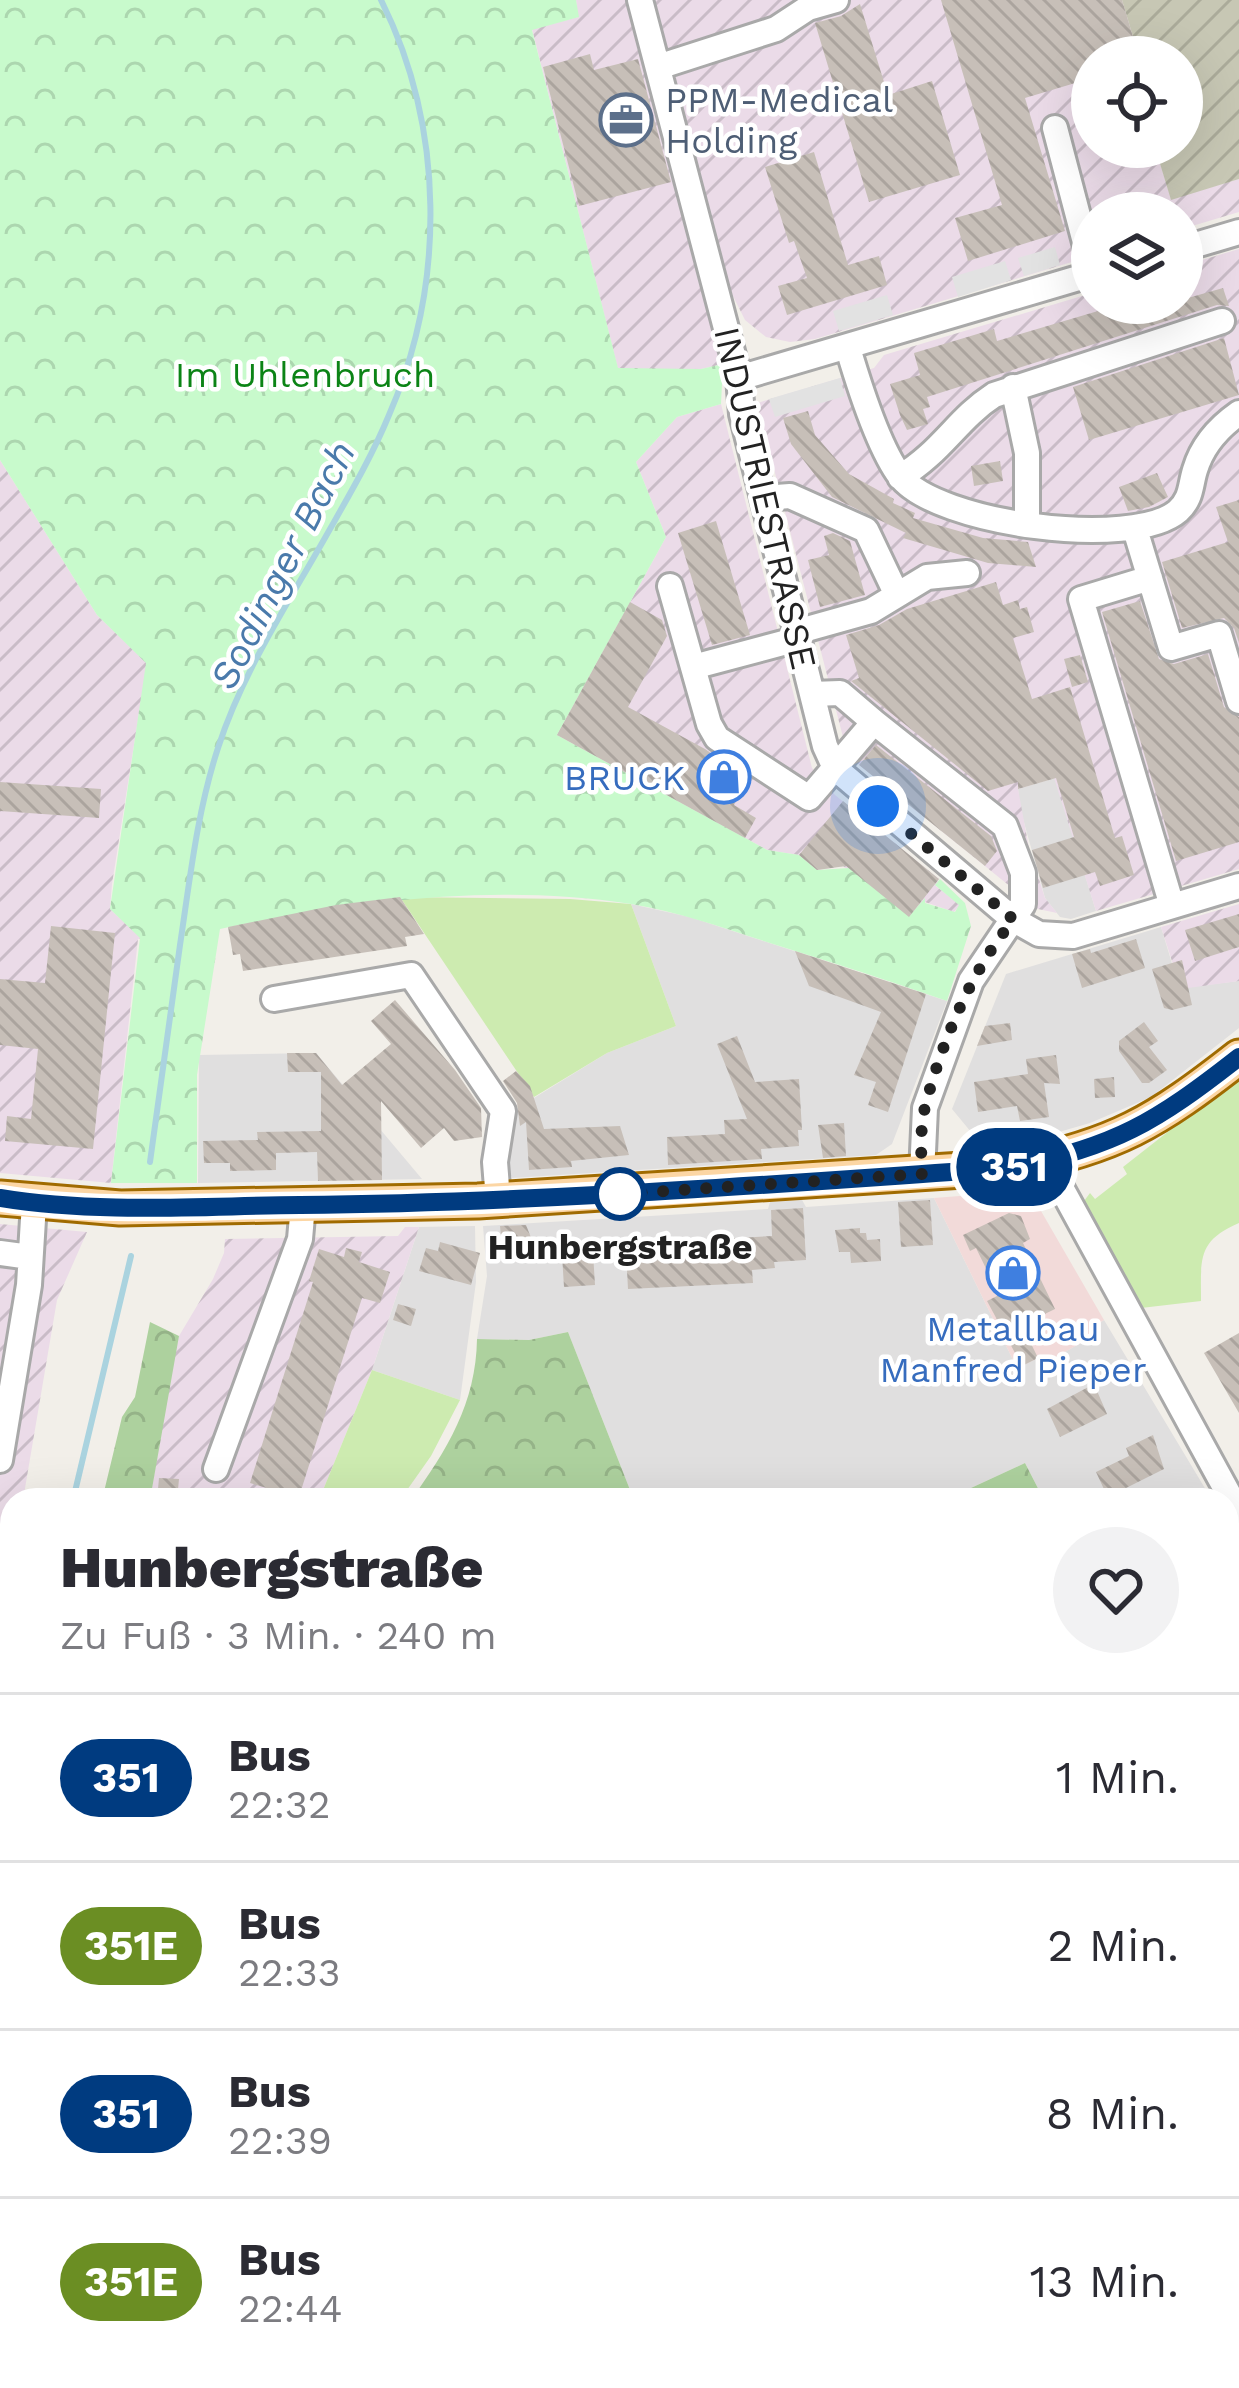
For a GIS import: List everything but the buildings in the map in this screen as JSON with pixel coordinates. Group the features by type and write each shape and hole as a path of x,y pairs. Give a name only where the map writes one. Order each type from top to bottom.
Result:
{"main road":[{"path":"0,1198 103,1208 498,1200 1010,1168 1095,1147 1154,1120 1239,1057"}],"street":[{"name":"INDUSTRIESTRASSE","path":"640,0 739,378 742,414 797,636 835,768"},
{"path":"658,67 776,29 808,8 836,0"},
{"path":"1055,128 1071,192"},
{"path":"1203,243 1239,232"},
{"path":"739,378 1071,279"},
{"path":"900,477 929,460 976,406 1013,387 1222,321"},
{"path":"848,348 862,396 900,477 933,500 973,514 1027,524 1135,529 1175,514 1190,497 1201,454 1222,424 1239,413"},
{"path":"1013,387 1028,453 1027,524"},
{"path":"763,498 790,496 866,530 896,592"},
{"path":"1135,529 1171,648 1219,634 1239,701"},
{"path":"693,667 871,611 927,577 967,573"},
{"path":"1150,578 1081,598 1172,906"},
{"path":"670,586 710,724 728,748 809,798 874,722"},
{"path":"812,694 840,693 1006,826 1023,873 1023,904 970,981 925,1108 922,1174"},
{"path":"835,768 1014,920 1039,934 1073,936 1239,886"},
{"path":"274,999 411,975 503,1111 495,1162 498,1200"},
{"path":"1046,1160 1225,1488"},
{"path":"0,1460 29,1285 34,1203"},
{"path":"216,1469 300,1239 304,1205"},
{"path":"0,1253 30,1257"}],"shaded area":[{"path":"576,0 630,0 723,364 701,369 618,369 532,29 578,17"},
{"path":"655,0 1122,0 1133,36 1071,36 1071,168 1161,168 1169,192 1071,192 1071,262 815,339 790,342 766,337 745,320 727,284"},
{"path":"1122,0 1239,0 1239,179 1197,192 1169,192 1161,168 1203,168 1203,36 1133,36"},
{"path":"1239,179 1239,212 1203,223 1203,192 1195,192"},
{"path":"1055,247 1060,265 1024,276 1018,258"},
{"path":"1239,249 1239,869 1096,911 1054,778 1018,789 1029,848 1045,898 1057,913 1038,909 856,762 844,741 757,403 874,368 884,355 1071,299 1071,324 1203,324 1203,260"},
{"path":"1005,261 1011,280 958,297 952,277"},
{"path":"887,295 893,315 839,331 833,311"},
{"path":"840,378 845,396 775,417 769,399"},
{"path":"721,404 812,768 835,795 939,879 936,886 960,905 954,912 925,902 909,917 843,866 817,870 799,855 767,850 557,735 666,537 636,462 677,417"},
{"path":"0,460 97,615 147,663 110,909 141,938 111,1183 0,1173"},
{"path":"1055,778 1096,911 1071,919 1060,917 1045,898 1020,808 1018,789"},
{"path":"631,904 690,917 947,1001 892,1144 876,1155 512,1178 503,1156 516,1109 607,1053 676,1026"},
{"path":"1239,904 1239,981 1188,988 1178,980 1161,927"},
{"path":"1161,927 1177,980 1188,987 1239,981 1239,1028 1151,1097 1090,1123 991,1146 971,1132 952,1109 1006,974"},
{"path":"316,1053 422,1179 198,1183 199,1055"},
{"path":"1011,1192 1025,1196 1041,1211 1104,1320 1088,1330 1092,1337 1041,1365 1038,1358 1017,1368 934,1198"},
{"path":"934,1198 1017,1368 1038,1358 1042,1365 1091,1337 1088,1330 1104,1320 1205,1488 1038,1488 1025,1463 971,1488 629,1488 568,1332 529,1340 477,1339 487,1276 483,1226 768,1209 770,1202 802,1200 806,1207"},
{"path":"0,1224 87,1232 57,1300 25,1488 0,1488"},
{"path":"475,1226 476,1282 460,1400 372,1370 419,1227"},
{"path":"405,1227 419,1227 372,1370 324,1488 152,1488 179,1336 213,1279 225,1239 398,1236"}],"green space":[{"name":"Im Uhlenbruch","path":"0,0 576,0 579,17 532,30 618,368 701,369 723,364 721,404 677,417 636,462 666,537 557,735 767,850 799,855 817,870 849,868 909,916 925,898 925,903 955,912 959,905 935,885 940,879 965,903 971,926 947,1001 685,916 579,898 425,898 220,929 197,1075 197,1183 111,1183 140,938 110,909 146,663 97,615 0,460"},
{"path":"400,897 631,904 676,1026 607,1053 534,1097"},
{"path":"1239,1076 1239,1223 1215,1237 1204,1253 1201,1301 1141,1308 1081,1205 1090,1193 1095,1199 1127,1174 1123,1167"},
{"path":"150,1322 179,1336 152,1488 105,1488 122,1417 135,1397"},
{"path":"568,1332 629,1488 419,1488 465,1405 477,1339 529,1340"},
{"path":"372,1370 460,1400 408,1488 324,1488"},
{"path":"1025,1463 1038,1488 971,1488"}],"waterway":[{"name":"Sodinger Bach","path":"150,1162 195,846 218,748 254,663 376,444 408,365 421,313 428,260 427,153 402,49 381,0"},
{"name":"Sodinger Bach","path":"76,1488 131,1256"}],"bus line":[{"name":"351","path":"0,1198 120,1208 478,1201 1010,1168 1073,1154 1126,1134 1178,1104 1239,1057"}],"place":[{"name":"PPM-Medical Holding","path":"626,120"},
{"name":"BRUCK","path":"724,777"},
{"name":"Hunbergstraße","path":"620,1194"},
{"name":"Metallbau Manfred Pieper","path":"1013,1273"}],"route":[{"path":"620,1194 922,1174 925,1108 970,981 1014,920 878,806"}]}
